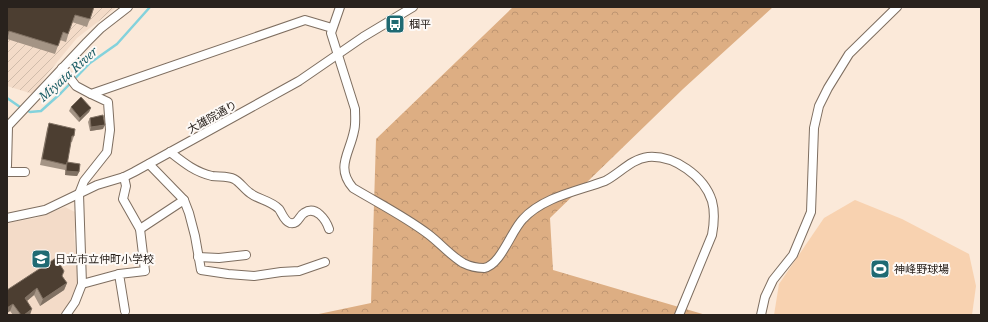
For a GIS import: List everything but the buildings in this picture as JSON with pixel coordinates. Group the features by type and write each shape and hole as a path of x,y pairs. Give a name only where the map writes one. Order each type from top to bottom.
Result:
{"street":[{"path":"7,166 7,127 101,28 128,7"},
{"path":"340,7 331,33 355,109 356,121 345,158 344,168 347,181 353,188 429,234 464,263 475,267 485,268 495,262 523,219 543,204 605,181 633,162 641,159 667,159 684,167 702,182 712,201 714,224 708,246 679,315"},
{"name":"大雄院通り","path":"7,218 45,210 97,185 124,177 299,81 363,38 413,7"},
{"path":"761,315 765,296 773,280 793,254 811,212 814,128 819,106 849,54 897,7"},
{"path":"91,94 305,20 332,28"},
{"path":"62,68 76,86 108,102 110,130 107,152 84,181 79,194 82,284 75,302 66,315"},
{"path":"170,152 187,166 214,176 232,178 250,193 262,200 268,200 288,222 296,222 304,213 311,211 322,216 326,221 328,229"},
{"path":"149,164 184,200 195,236 201,270 254,276 299,271 325,262"},
{"path":"7,172 25,172"},
{"path":"82,284 119,274 145,271 140,229 123,199 126,186 124,177"},
{"path":"140,229 184,200"},
{"path":"198,256 218,258 246,255"},
{"path":"119,274 125,311"}],"shaded area":[{"path":"7,7 117,7 77,38 33,94 7,86"},
{"name":"神峰野球場","path":"855,200 902,219 969,254 976,286 972,315 774,315 779,284 824,218"},
{"name":"日立市立仲町小学校","path":"65,207 77,213 74,234 78,283 72,300 60,315 7,315 7,223 36,218"}],"green space":[{"path":"513,7 773,7 683,89 550,218 553,270 706,315 314,315 371,303 376,139"}],"waterway":[{"name":"Miyata River","path":"7,98 30,112 41,111 90,63 117,44 150,7"}],"place":[{"name":"椢平","path":"395,24"},
{"name":"日立市立仲町小学校","path":"41,259"},
{"name":"神峰野球場","path":"880,269"}]}
